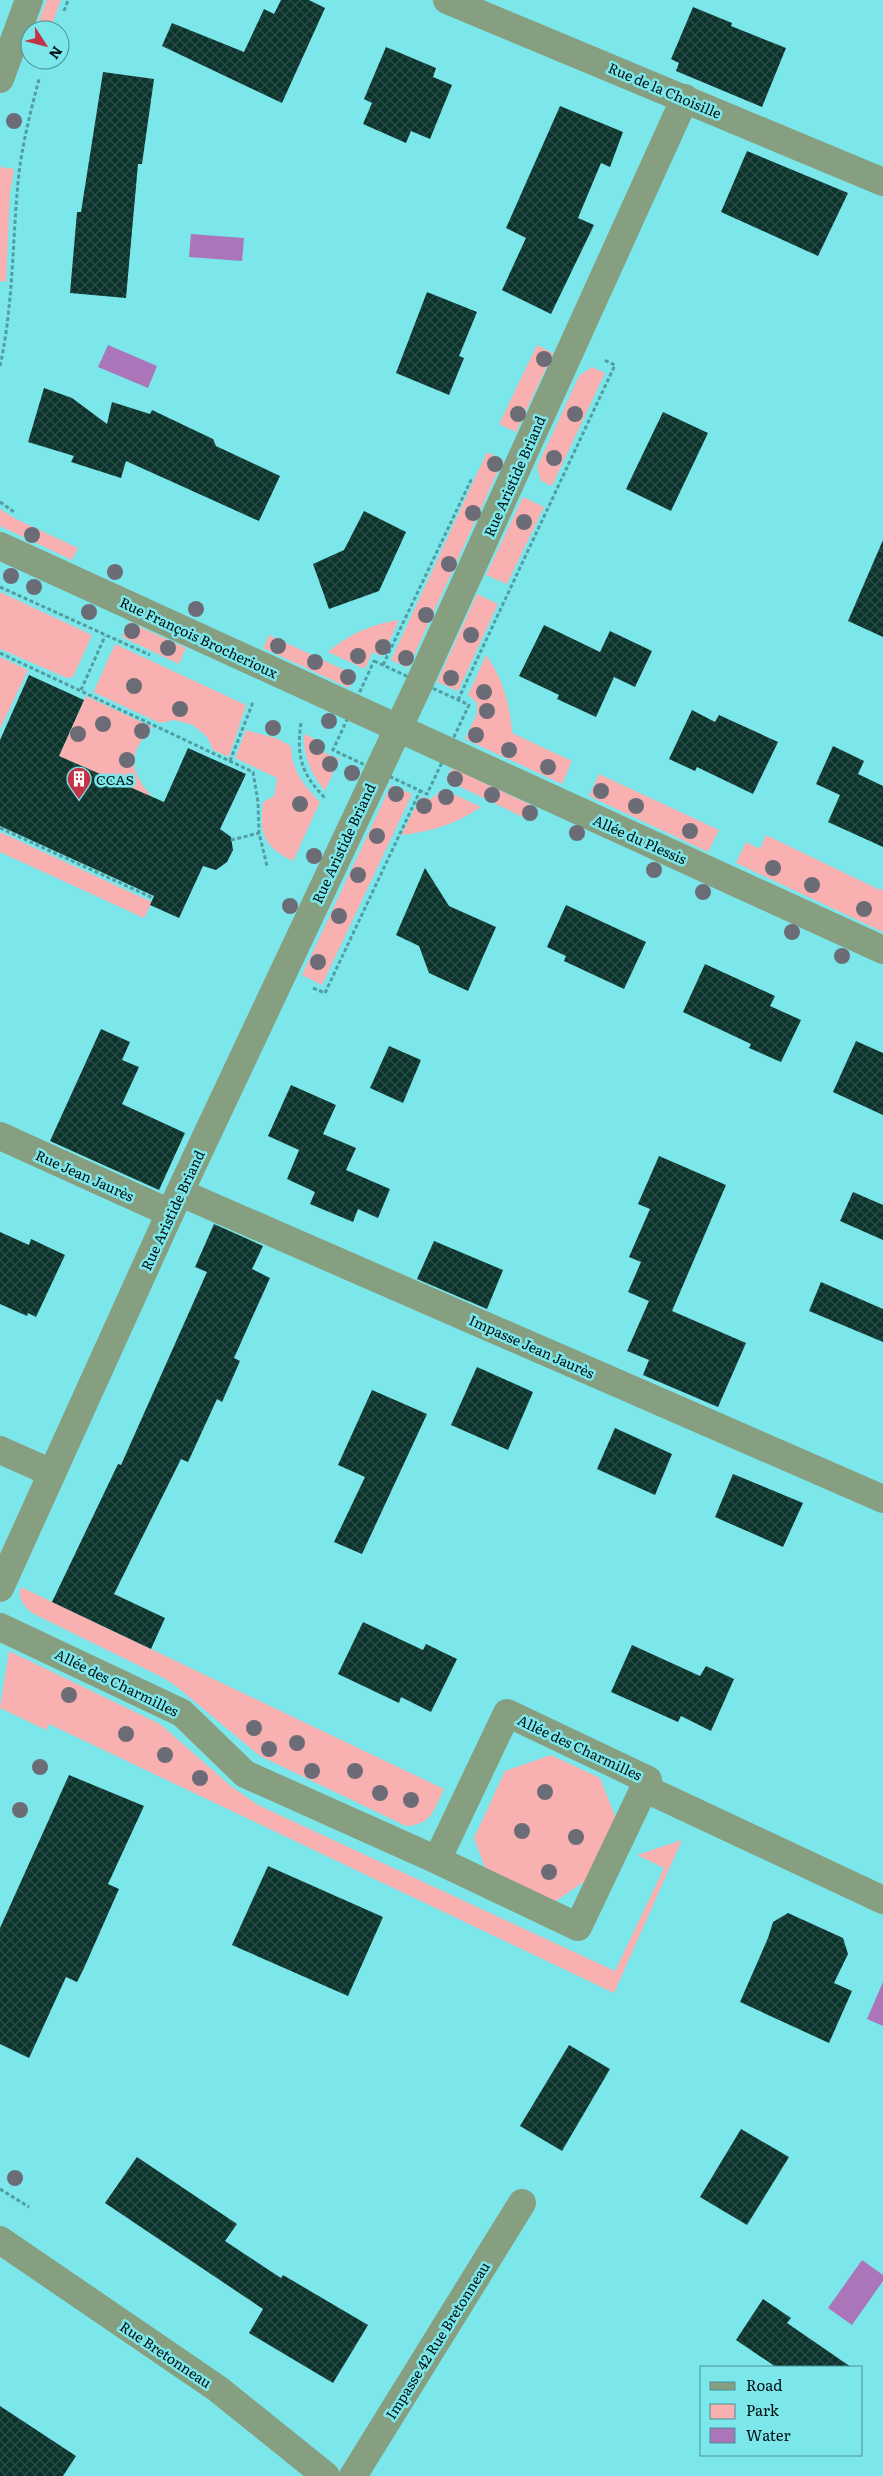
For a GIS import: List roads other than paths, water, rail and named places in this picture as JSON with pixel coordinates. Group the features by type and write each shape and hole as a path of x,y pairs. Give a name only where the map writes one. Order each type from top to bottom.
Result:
{"street":[{"path":"0,79 29,0"},
{"name":"Rue de la Choisille","path":"447,0 883,182"},
{"name":"Rue Aristide Briand","path":"0,1588 175,1203 398,728 685,98"},
{"name":"Rue François Brocherioux","path":"0,546 398,728"},
{"name":"Allée du Plessis","path":"398,728 883,950"},
{"name":"Rue Jean Jaurès","path":"0,1136 175,1203"},
{"name":"Impasse Jean Jaurès","path":"175,1203 883,1499"},
{"path":"0,1450 52,1473"},
{"name":"Allée des Charmilles","path":"0,1627 182,1713 245,1774 437,1860 578,1927 648,1780 507,1713 437,1860"},
{"path":"644,1788 883,1900"},
{"name":"Impasse 42 Rue Bretonneau","path":"353,2476 522,2203"},
{"name":"Rue Bretonneau","path":"0,2240 218,2389 326,2476"}],"water":[{"path":"191,234 244,238 242,261 189,257"},
{"path":"108,345 157,366 148,388 98,367"},
{"path":"883,1982 883,2026 867,2019"},
{"path":"862,2260 883,2275 883,2281 852,2325 828,2308"}],"place":[{"name":"CCAS","path":"79,800"}]}
